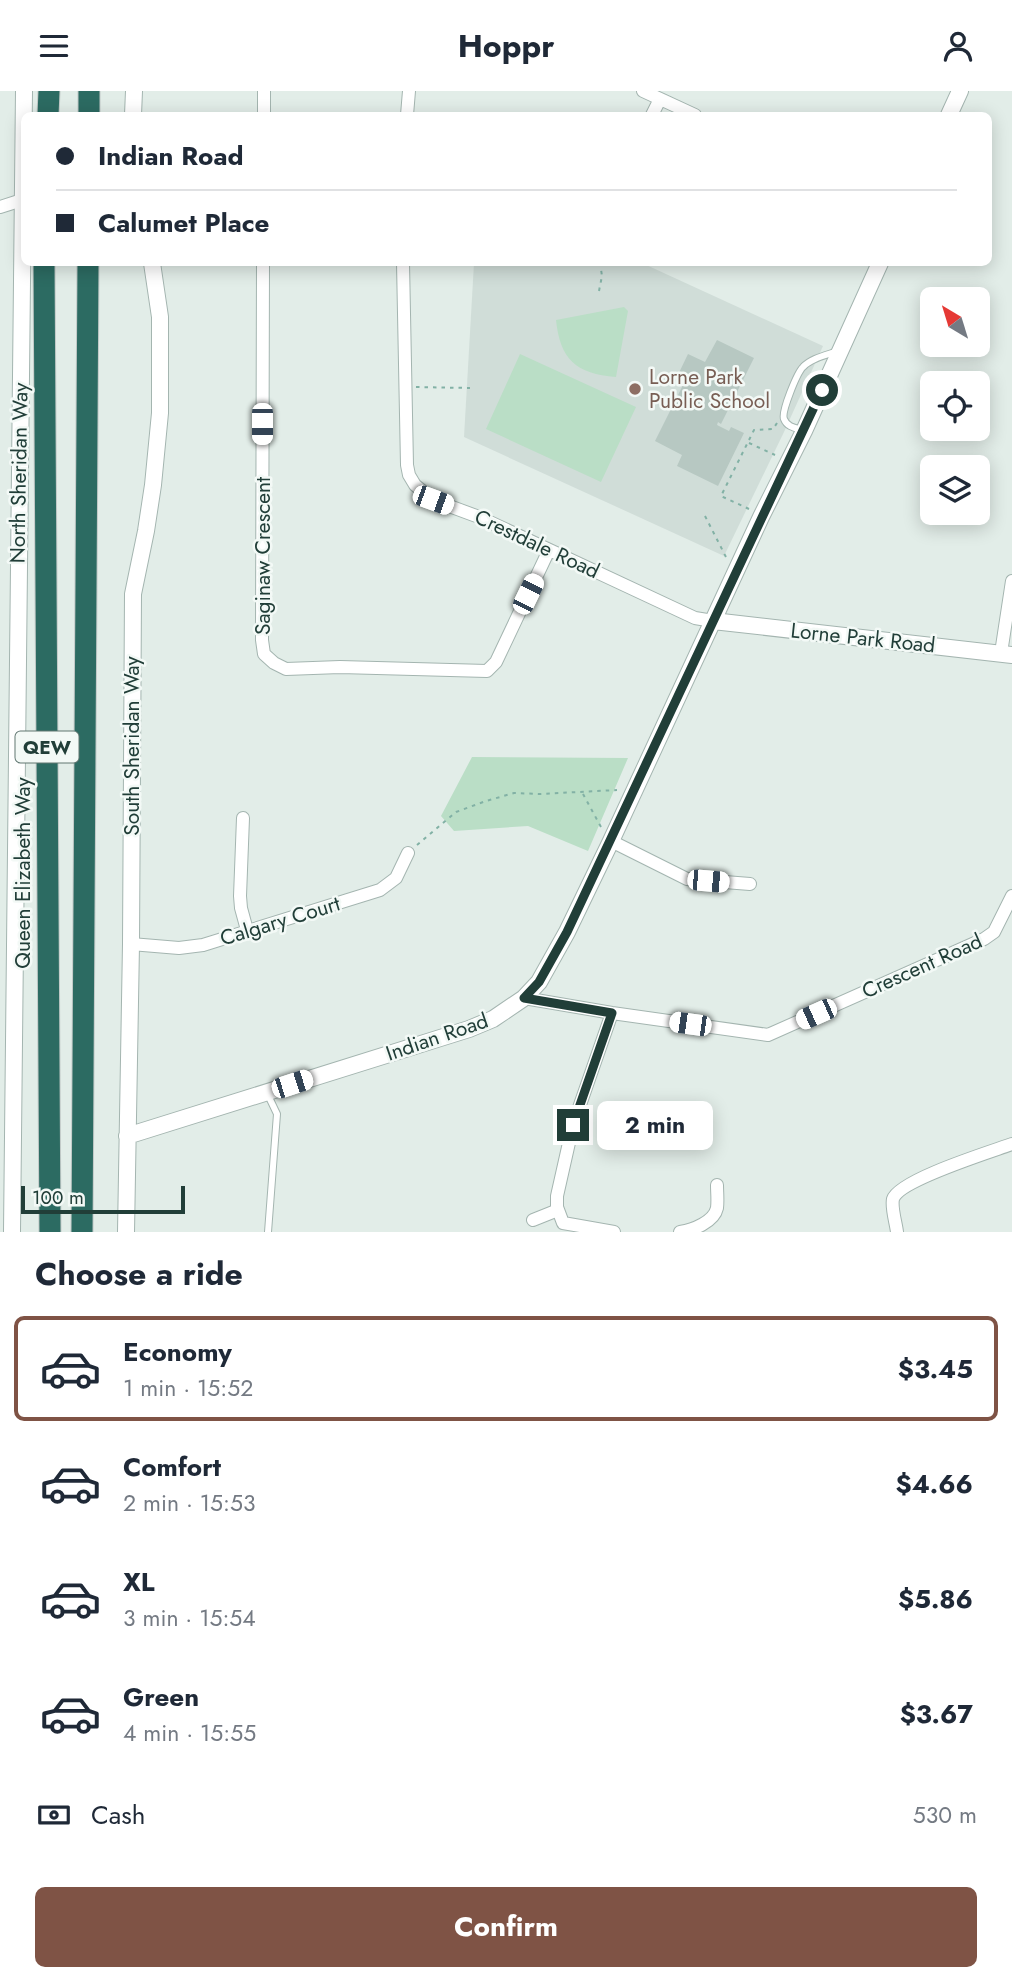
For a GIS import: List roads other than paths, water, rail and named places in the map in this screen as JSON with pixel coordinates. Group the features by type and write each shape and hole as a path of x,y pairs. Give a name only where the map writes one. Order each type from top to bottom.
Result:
{"highway":[{"path":"48,112 49,91"},
{"path":"89,91 89,112"},
{"name":"Queen Elizabeth Way","path":"44,266 50,1232"},
{"name":"QEW","path":"82,1232 88,266"}],"street":[{"name":"North Sheridan Way","path":"24,91 24,112"},
{"path":"133,112 134,91"},
{"path":"264,91 264,112"},
{"path":"407,112 409,91"},
{"path":"643,91 688,112"},
{"path":"950,112 960,91"},
{"path":"654,112 660,99"},
{"path":"0,207 21,201"},
{"name":"North Sheridan Way","path":"12,1232 6,1074 21,256"},
{"name":"South Sheridan Way","path":"126,1232 133,594 153,485 160,413 159,317 152,266"},
{"name":"Saginaw Crescent","path":"263,266 264,654 286,669 340,667 486,671 496,662 549,550"},
{"name":"Crestdale Road","path":"403,266 407,464 415,485 433,500 479,517 695,618 713,621"},
{"name":"Indian Road","path":"127,1136 469,1029 493,1019 524,998 539,982 567,932 611,841 879,266"},
{"path":"1007,654 1012,581"},
{"name":"Lorne Park Road","path":"713,621 1007,654"},
{"path":"243,818 240,896 247,930"},
{"path":"611,841 687,879 750,884"},
{"name":"Calgary Court","path":"131,944 179,948 203,945 380,890 396,878 408,853"},
{"name":"Crescent Road","path":"524,998 768,1035 984,939 994,932 1012,895"},
{"path":"612,1013 573,1125 557,1196 563,1223 614,1232"},
{"path":"897,1232 892,1202 904,1186 956,1164 1012,1145"},
{"path":"680,1232 703,1224 713,1216 717,1207 716,1185"},
{"path":"533,1220 558,1210"}],"lane":[{"path":"804,431 789,426 783,414 803,366 840,350"},
{"path":"266,1092 277,1114 268,1232"}],"place":[{"name":"Lorne Park Public School","path":"635,389"}]}
